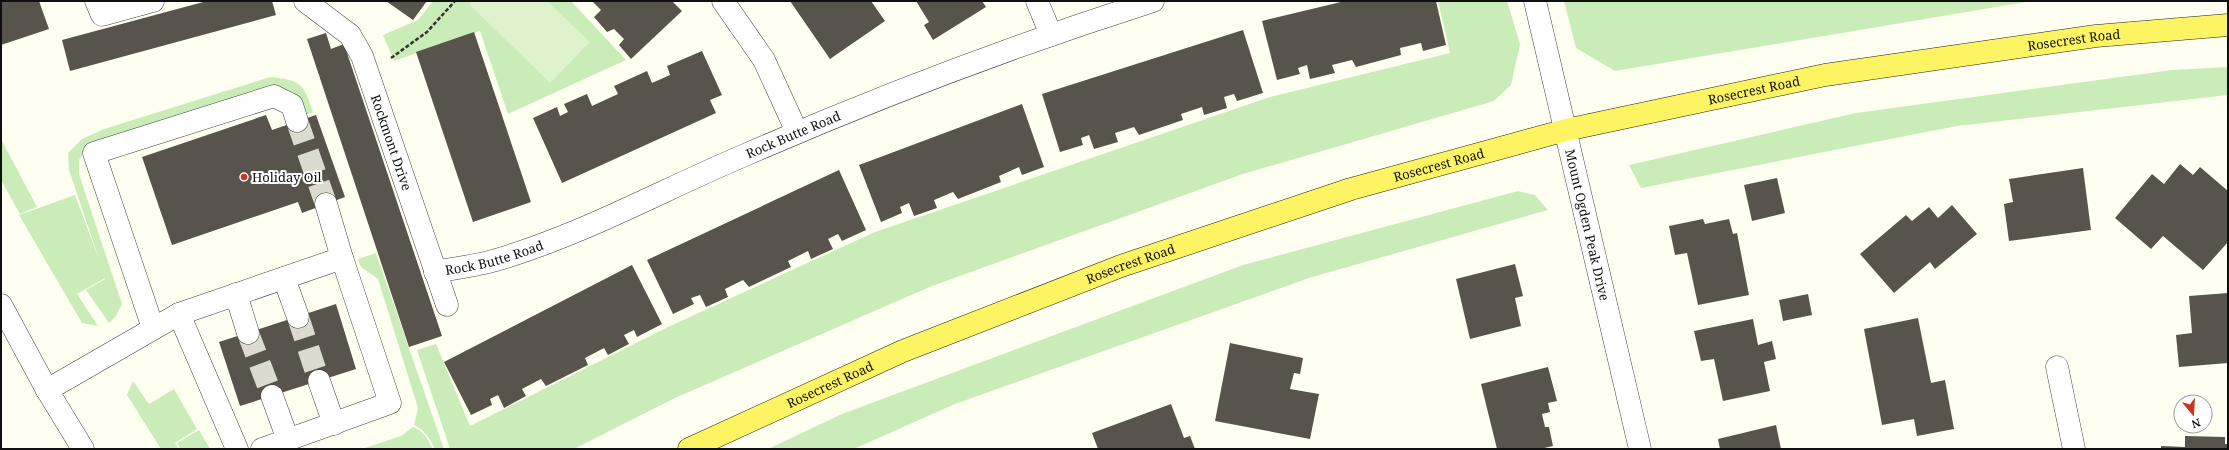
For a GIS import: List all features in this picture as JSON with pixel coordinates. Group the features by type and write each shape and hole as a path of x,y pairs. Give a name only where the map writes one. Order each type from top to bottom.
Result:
{"main road":[{"name":"Rosecrest Road","path":"689,449 903,351 1121,266 1351,189 1566,130 1824,75 2096,36 2228,25"}],"street":[{"path":"99,8 154,1"},
{"name":"Rockmont Drive","path":"305,1 341,26 357,45 367,70 447,306"},
{"path":"723,1 764,60 798,132"},
{"path":"1037,1 1051,35"},
{"name":"Rock Butte Road","path":"435,272 493,261 555,240 798,132 1051,35 1153,1"},
{"name":"Mount Ogden Peak Drive","path":"1535,1 1640,449"},
{"path":"153,328 94,153 274,96 292,105 297,121"},
{"path":"262,449 390,403 342,258 326,204"},
{"path":"47,390 179,314 342,258"},
{"path":"284,278 298,318"},
{"path":"236,294 248,333"},
{"path":"1,305 47,390 83,449"},
{"path":"179,314 238,449"},
{"path":"2057,367 2074,449"},
{"path":"319,381 334,424"},
{"path":"272,396 288,440"}],"path":[{"path":"388,60 427,32 455,1"}],"green space":[{"path":"433,1 571,1 626,60 508,114 480,31 394,61 383,35 418,20"},
{"path":"472,1 547,1 590,42 550,83 469,4"},
{"path":"1438,1 1507,1 1520,44 1511,85 1494,101 1243,174 932,286 675,398 574,449 450,449 417,350 436,344 470,426 670,326 875,232 1270,97 1450,53"},
{"path":"1564,1 2032,1 1615,71 1576,48"},
{"path":"2228,67 2228,95 1957,126 1641,188 1629,165 1856,113 2172,70"},
{"path":"270,77 288,80 299,85 307,95 313,112 306,115 293,92 277,87 88,148 79,160 79,174 122,304 116,316 109,323 86,290 105,278 77,294 98,326 82,323 19,215 75,195 99,259 69,170 68,153 82,139 104,129"},
{"path":"1,139 37,207 20,214 1,180"},
{"path":"1518,191 1535,195 1548,210 1309,278 955,404 854,449 768,449 842,414 1243,265"},
{"path":"376,253 444,449 435,449 424,432 414,425 418,408 378,279 361,267 358,259"},
{"path":"133,381 149,404 174,389 197,429 175,443 179,449 161,449 127,395"},
{"path":"413,427 423,433 433,449 362,449 401,436"},
{"path":"199,430 210,449 180,449 177,443"}],"building":[{"path":"1,1 39,1 49,29 1,45"},
{"path":"207,1 272,1 276,15 70,71 62,40"},
{"path":"386,1 427,1 413,20"},
{"path":"592,1 672,1 682,11 631,59 619,45 624,39 614,29 607,32 594,17 601,10"},
{"path":"790,1 871,1 885,21 830,59"},
{"path":"916,1 982,1 986,7 933,40 924,25 929,22"},
{"path":"1345,1 1436,1 1446,45 1423,51 1421,43 1400,48 1401,55 1356,67 1352,60 1332,65 1335,73 1310,79 1307,65 1298,68 1300,74 1277,80 1262,21"},
{"path":"1243,30 1263,93 1237,101 1234,94 1224,97 1227,108 1204,115 1202,107 1181,114 1183,120 1139,135 1134,127 1115,133 1118,142 1094,149 1089,135 1081,138 1083,145 1060,152 1042,94"},
{"path":"474,32 531,202 473,222 416,52"},
{"path":"326,33 331,49 344,44 442,336 409,347 307,39"},
{"path":"702,51 722,95 710,100 716,113 562,183 533,118 557,107 560,116 568,112 564,104 587,94 592,106 618,94 614,86 647,71 652,83 670,75 667,66"},
{"path":"1022,104 1044,167 1022,175 1019,167 999,176 1001,182 958,199 953,192 934,200 937,208 914,216 909,203 900,207 902,213 881,222 859,165"},
{"name":"Holiday Oil","path":"266,115 272,130 316,115 345,197 302,213 298,202 172,245 142,157"},
{"path":"2180,164 2193,175 2200,167 2228,191 2228,242 2203,270 2163,236 2151,249 2115,218 2152,174 2164,184"},
{"path":"2083,168 2091,230 2009,241 2004,204 2013,202 2009,179"},
{"path":"839,170 866,230 842,241 838,234 828,239 833,249 811,259 808,251 788,261 791,267 749,287 743,280 725,289 728,297 706,307 700,295 691,298 694,304 673,314 647,260"},
{"path":"1777,178 1785,213 1752,221 1744,185"},
{"path":"1952,205 1977,234 1935,269 1930,262 1894,293 1860,254 1906,215 1912,221 1929,207 1938,218"},
{"path":"1703,219 1705,224 1729,219 1733,234 1737,233 1749,295 1698,305 1687,253 1675,255 1669,226"},
{"path":"1515,264 1523,296 1515,298 1521,326 1470,339 1456,279"},
{"path":"632,265 662,324 637,337 634,330 624,335 629,344 608,355 604,348 585,358 588,365 546,386 541,379 522,389 526,396 504,408 498,395 490,399 492,405 471,415 444,362"},
{"path":"2228,293 2228,363 2179,367 2176,335 2192,333 2189,296"},
{"path":"1808,294 1812,315 1783,321 1779,300"},
{"path":"336,304 356,369 240,406 219,342"},
{"path":"1918,318 1931,383 1945,380 1954,429 1917,436 1914,419 1882,425 1864,329"},
{"path":"1753,319 1758,345 1772,341 1776,359 1764,362 1770,391 1723,401 1714,359 1701,361 1694,331"},
{"path":"1230,343 1303,358 1300,374 1294,373 1290,389 1319,394 1310,439 1215,421"},
{"path":"1548,367 1557,401 1548,403 1550,412 1542,414 1545,427 1549,427 1553,446 1540,449 1497,449 1481,384"},
{"path":"1171,404 1184,438 1190,436 1195,449 1098,449 1092,433"},
{"path":"1776,425 1781,449 1720,449 1718,439"},
{"path":"2185,436 2225,437 2225,444 2228,444 2228,449 2161,449 2161,446 2185,447"}],"tunnel":[{"path":"297,121 326,204"},
{"path":"298,317 319,381"},
{"path":"248,333 272,396"}],"place":[{"name":"Holiday Oil","path":"244,177"}]}
